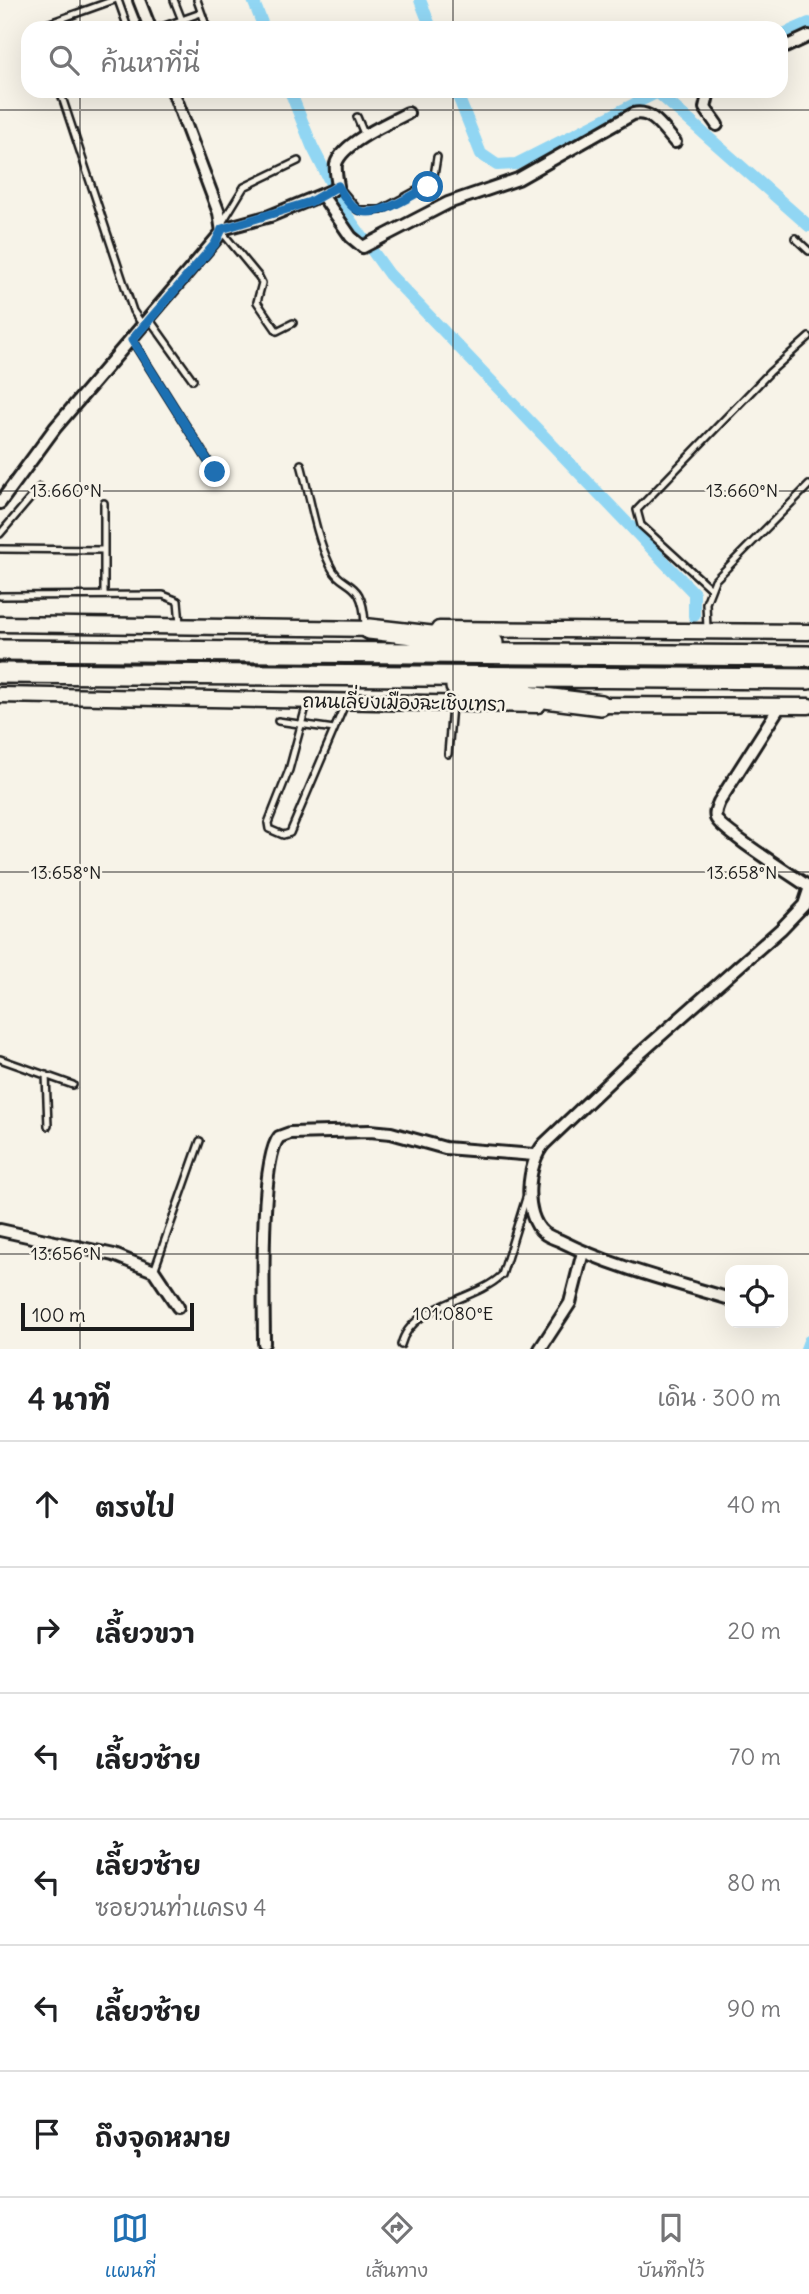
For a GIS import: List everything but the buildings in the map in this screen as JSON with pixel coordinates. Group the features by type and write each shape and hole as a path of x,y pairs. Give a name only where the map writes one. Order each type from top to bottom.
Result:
{"highway":[{"path":"367,629 592,655"},
{"path":"0,650 809,656"},
{"name":"ถนนเลี่ยงเมืองฉะเชิงเทรา","path":"0,673 809,679"},
{"path":"369,676 601,705"}],"main road":[{"path":"0,624 809,632"},
{"name":"ถนนเลี่ยงเมืองฉะเชิงเทรา","path":"0,695 452,705 809,706"}],"street":[{"path":"139,0 147,21"},
{"path":"788,46 809,36"},
{"path":"176,98 222,228"},
{"path":"707,98 705,108 717,125"},
{"path":"322,195 351,237 363,247 448,203 518,179 633,114 641,112 652,117 675,142"},
{"path":"0,503 55,428 147,323 222,228 270,216 338,186 337,161 365,136 408,113"},
{"path":"725,1297 583,1252 539,1228 528,1188 534,1155 627,1065 781,929 804,905 809,889 736,836 717,821 716,816 719,802 780,706"},
{"path":"264,1343 265,1215 271,1152 278,1137 290,1133 370,1130 456,1150 534,1155"},
{"path":"0,1230 114,1255 154,1271 178,1307"},
{"path":"540,1349 570,1303 583,1252"}],"lane":[{"path":"56,21 116,0 125,21"},
{"path":"174,0 182,20"},
{"path":"197,0 204,21"},
{"path":"179,21 201,13"},
{"path":"62,98 133,311 147,323 193,380"},
{"path":"357,117 365,136"},
{"path":"338,186 358,210 381,210 433,182 437,157"},
{"path":"293,323 277,331 257,302 262,283 259,276 222,228 244,187 298,161"},
{"path":"795,238 809,251"},
{"path":"710,588 641,525 637,510 770,372 809,337"},
{"path":"132,340 215,472"},
{"path":"301,464 329,565 359,592 367,629"},
{"path":"706,632 706,603 710,588 809,485"},
{"path":"0,534 40,487"},
{"path":"104,503 104,595"},
{"path":"0,549 104,550"},
{"path":"0,596 173,597 178,601 180,626"},
{"path":"307,700 302,724 268,823 269,829 283,835 289,833 346,702"},
{"path":"448,754 452,705"},
{"path":"278,722 334,729"},
{"path":"0,1059 73,1085"},
{"path":"46,1075 48,1126"},
{"path":"154,1271 200,1141"},
{"path":"401,1345 404,1333 416,1321 502,1275 528,1188"}],"waterway":[{"path":"253,0 261,21"},
{"path":"420,0 428,21"},
{"path":"788,32 809,23"},
{"path":"293,98 312,146 348,217 389,274 694,593 694,616"},
{"path":"459,98 481,154 497,165 516,164 646,98"},
{"path":"664,98 809,226"},
{"path":"806,1349 809,1341"}],"route":[{"path":"215,472 132,340 215,244 222,229 240,226 310,202 338,186 350,203 361,211 381,210 428,187"}]}
